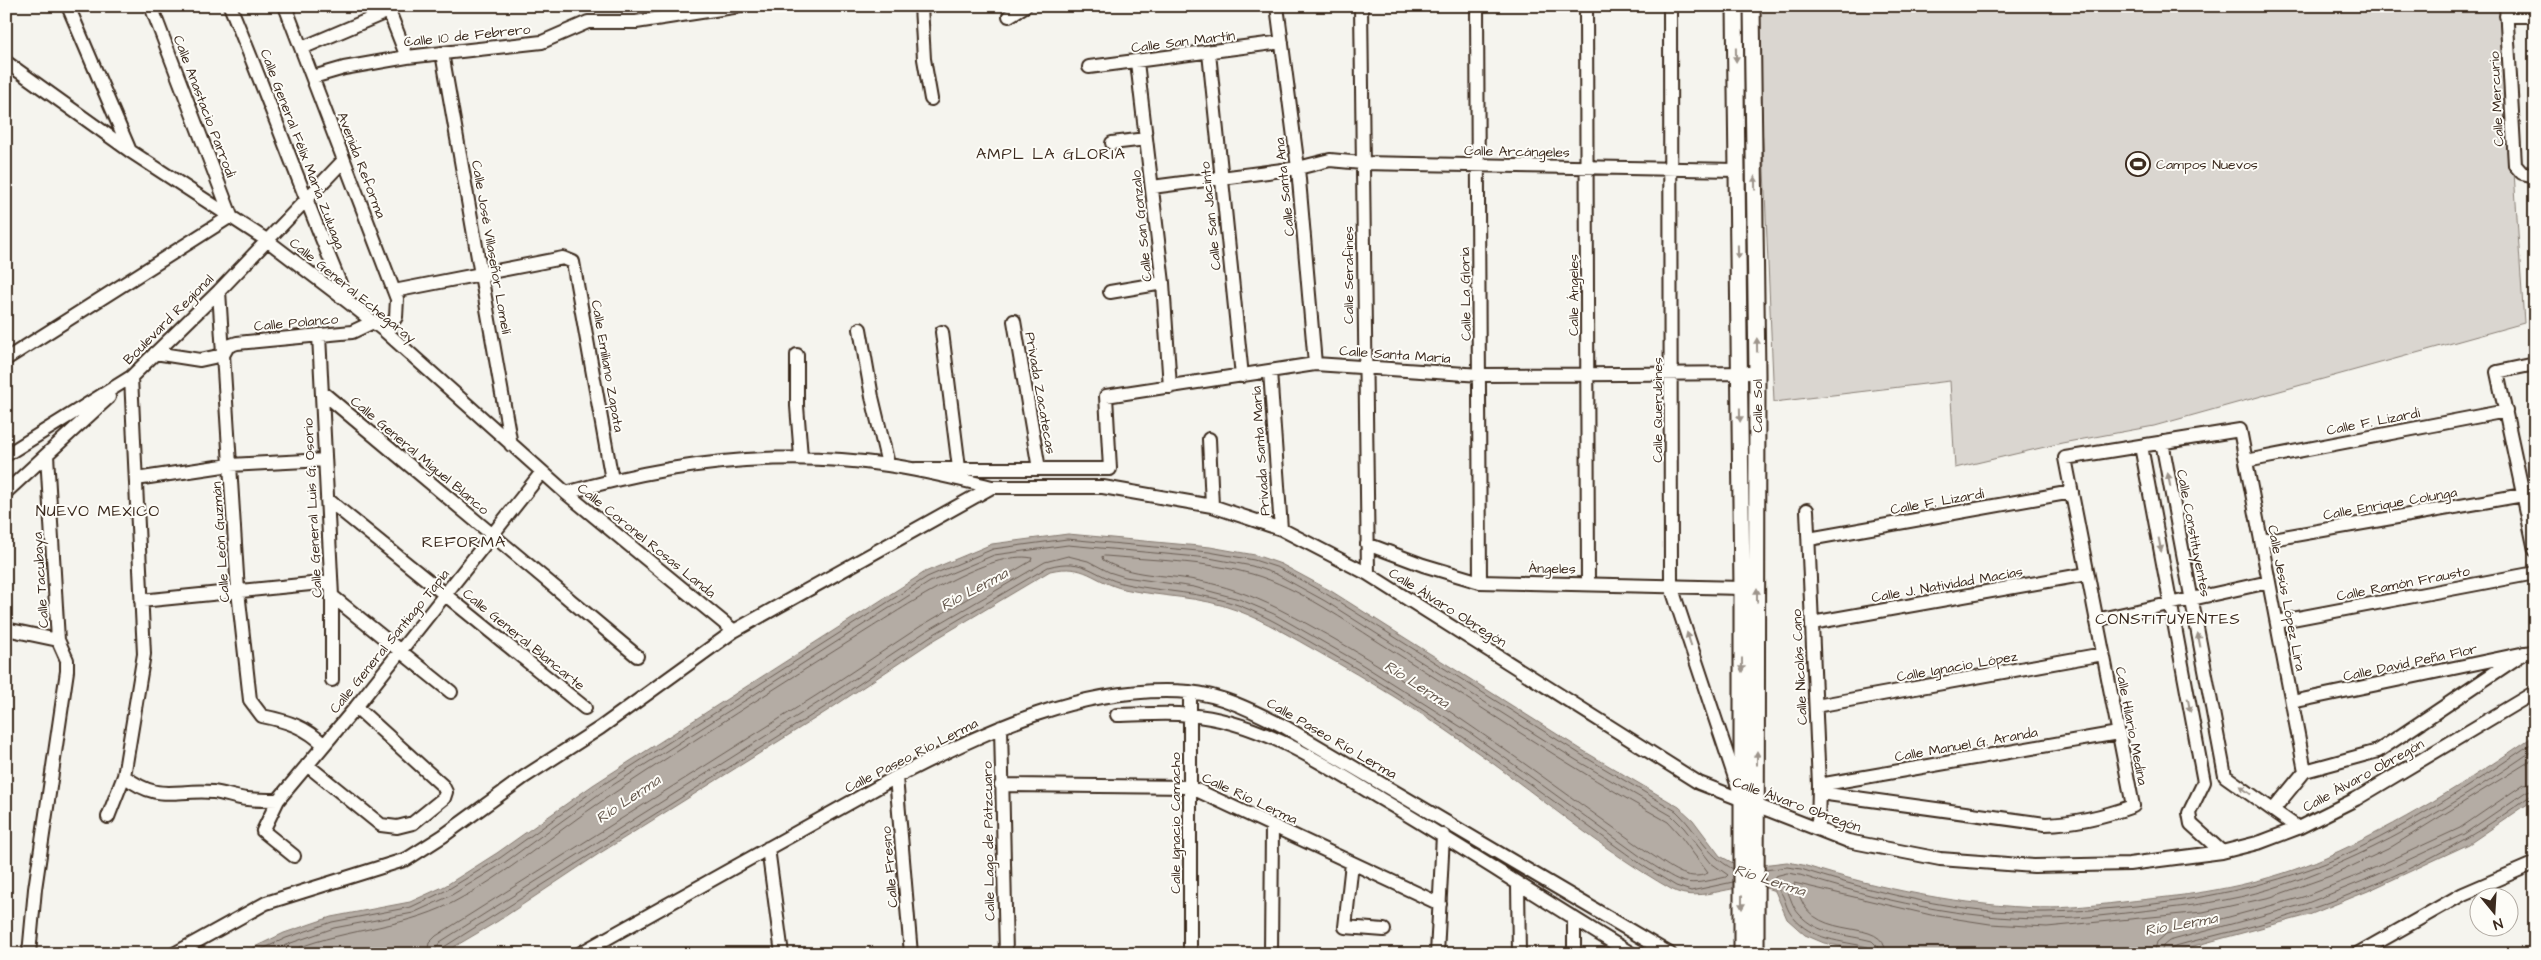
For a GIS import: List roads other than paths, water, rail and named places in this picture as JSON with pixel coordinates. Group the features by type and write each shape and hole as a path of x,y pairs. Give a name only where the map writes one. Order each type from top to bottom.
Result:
{"street":[{"path":"68,6 130,151"},
{"name":"Calle Anastacio Parrodi","path":"151,6 231,216"},
{"name":"Calle General Félix María Zuluaga","path":"230,6 265,89 306,201 348,302"},
{"name":"Avenida Reforma","path":"285,6 394,291 398,304 398,313 392,326 386,332"},
{"name":"Calle 10 de Febrero","path":"313,77 352,66 407,57 542,42 588,22 636,22 740,6"},
{"path":"921,6 924,59 931,99"},
{"path":"1009,16 1025,6"},
{"name":"Calle Santa Ana","path":"1277,6 1298,168 1315,364"},
{"name":"Calle Serafines","path":"1361,6 1368,574"},
{"name":"Calle La Gloria","path":"1477,6 1481,375 1480,582"},
{"name":"Calle Ángeles","path":"1586,6 1588,584"},
{"name":"Calle Querubines","path":"1670,6 1671,586 1750,804"},
{"name":"Calle Sol","path":"1735,6 1742,588 1750,804"},
{"name":"Calle Sol","path":"1750,804 1757,373 1752,6"},
{"path":"302,48 388,9 407,57"},
{"path":"2506,11 2535,16"},
{"name":"Calle Mercurio","path":"2506,11 2515,164 2522,173 2535,176"},
{"name":"Calle San Martín","path":"1088,68 1282,42"},
{"name":"Calle José Villaseñor Lomelí","path":"442,53 511,445"},
{"name":"Calle San Jacinto","path":"1209,53 1242,376"},
{"name":"Calle General Echegaray","path":"6,62 130,151 268,241 348,302 386,332 542,472"},
{"name":"Calle San Gonzalo","path":"1137,62 1163,283 1170,386"},
{"path":"1112,143 1146,139"},
{"name":"Boulevard Regional","path":"6,492 219,291 344,160"},
{"name":"Calle Arcángeles","path":"1152,187 1298,168 1330,160 1362,163 1478,166 1737,170"},
{"path":"6,359 231,216"},
{"name":"Calle Emiliano Zapata","path":"481,273 564,258 571,259 576,265 612,480"},
{"path":"394,291 481,273"},
{"path":"1110,292 1163,283"},
{"name":"Calle León Guzmán","path":"219,291 238,591 250,700 262,716 284,720 310,732 324,745"},
{"name":"Privada Zacatecas","path":"1014,321 1039,469"},
{"name":"Calle Polanco","path":"224,355 228,346 237,343 358,331 373,322"},
{"path":"860,329 872,397 888,464"},
{"path":"942,332 959,468"},
{"name":"Calle General Luis G. Osorio","path":"319,335 332,596 332,680"},
{"path":"155,353 200,360 224,355"},
{"path":"797,355 797,406 801,457"},
{"name":"Calle Santa María","path":"1039,469 1110,469 1106,396 1315,364 1481,375 1757,373"},
{"path":"2535,364 2497,372 2535,550"},
{"name":"Privada Santa María","path":"1270,372 1281,529"},
{"path":"6,455 131,376 144,654 124,776 108,817"},
{"name":"Calle General Miguel Blanco","path":"322,392 637,656"},
{"name":"Calle F. Lizardi","path":"2246,461 2506,411"},
{"name":"Calle Jesús López Lira","path":"2162,442 2240,430 2305,771"},
{"path":"1209,439 1212,506"},
{"path":"2162,442 2141,446 2204,782 2189,813 2191,824 2222,852"},
{"name":"Calle Constituyentes","path":"2162,442 2225,776"},
{"name":"Calle Hilario Medina","path":"1820,789 2045,824 2075,823 2104,817 2132,806 2065,458 2141,446"},
{"name":"Calle Tacubaya","path":"29,954 34,889 67,671 67,660 58,640 47,455"},
{"path":"566,493 612,480 706,462 801,457 888,464 992,487"},
{"path":"136,478 230,465 325,460"},
{"path":"916,469 1039,469"},
{"name":"Calle General Santiago Tapia","path":"294,856 263,831 278,800 356,707 542,472"},
{"name":"Calle Coronel Rosas Landa","path":"542,472 734,631"},
{"path":"174,954 266,903 407,859 443,836 524,777 600,728 734,631 992,487"},
{"name":"Calle Álvaro Obregón","path":"992,487 1103,487 1212,506 1281,529 1368,574 1699,783 1848,841 1940,858 2034,866 2129,864 2222,852 2261,842 2298,828 2356,799 2535,692"},
{"name":"Calle F. Lizardi","path":"1809,539 2072,492"},
{"name":"Calle Enrique Colunga","path":"2261,541 2523,495"},
{"name":"Calle General Blancarte","path":"327,499 585,708"},
{"name":"Calle Nicolás Cano","path":"1807,510 1820,789 1818,829"},
{"name":"Ángeles","path":"1367,544 1423,565 1480,582 1742,588"},
{"name":"Calle Ramón Frausto","path":"2277,622 2535,573"},
{"name":"Calle J. Natividad Macías","path":"1812,623 2088,574"},
{"path":"142,601 331,582"},
{"path":"2096,620 2269,582"},
{"path":"332,596 451,692"},
{"path":"6,629 58,640"},
{"path":"2273,810 2305,771 2378,751 2529,652"},
{"name":"Calle David Peña Flor","path":"2292,702 2529,652"},
{"name":"Calle Ignacio López","path":"1816,706 2103,654"},
{"name":"Calle Ignacio Camacho","path":"1190,692 1190,954"},
{"name":"Calle Paseo Río Lerma","path":"579,954 896,777 948,750 1001,727 1054,709 1109,694 1190,692 1239,705 1285,727 1670,954"},
{"path":"307,765 381,825 397,828 413,823 444,798 446,792 443,786 356,707"},
{"path":"1117,715 1189,715 1231,724 1271,737 1308,755 1443,835 1518,885 1632,954"},
{"name":"Calle Lago de Pátzcuaro","path":"1001,727 1006,954"},
{"name":"Calle Manuel G. Aranda","path":"1820,789 2118,733"},
{"path":"124,776 141,789 161,794 182,791 214,792 246,799 278,800"},
{"path":"2204,782 2225,776 2298,828"},
{"name":"Calle Fresno","path":"896,777 911,954"},
{"name":"Calle Río Lerma","path":"1001,785 1190,786 1440,904"},
{"path":"1742,954 1750,804"},
{"path":"1748,820 1756,954"},
{"path":"1271,954 1272,825"},
{"path":"1436,954 1443,835"},
{"path":"768,848 782,954"},
{"path":"1352,863 1345,927 1384,930"},
{"path":"2362,952 2463,894 2535,863"},
{"path":"1518,885 1519,954"},
{"path":"1574,920 1574,954"}],"water":[{"name":"Río Lerma","path":"1068,534 1210,547 1255,555 1281,564 1331,591 1582,750 1679,807 1693,820 1720,856 1735,864 1753,866 1787,862 1892,889 1983,904 2044,908 2083,906 2217,890 2261,880 2305,866 2380,831 2407,816 2485,769 2535,735 2535,799 2469,844 2368,891 2309,915 2164,954 1881,954 1824,943 1805,935 1787,919 1775,891 1761,887 1748,887 1695,895 1683,894 1671,889 1618,855 1446,730 1393,696 1258,619 1222,605 1124,589 1081,571 1062,569 1050,571 931,642 827,711 597,855 498,921 442,954 240,954 284,933 331,917 410,902 445,886 497,853 593,785 925,572 992,544"}],"place":[{"name":"Campos Nuevos","path":"2138,164"}],"district":[{"name":"AMPL LA GLORIA","path":"1051,153"},
{"name":"NUEVO MEXICO","path":"98,510"},
{"name":"REFORMA","path":"464,541"},
{"name":"CONSTITUYENTES","path":"2168,618"}]}
